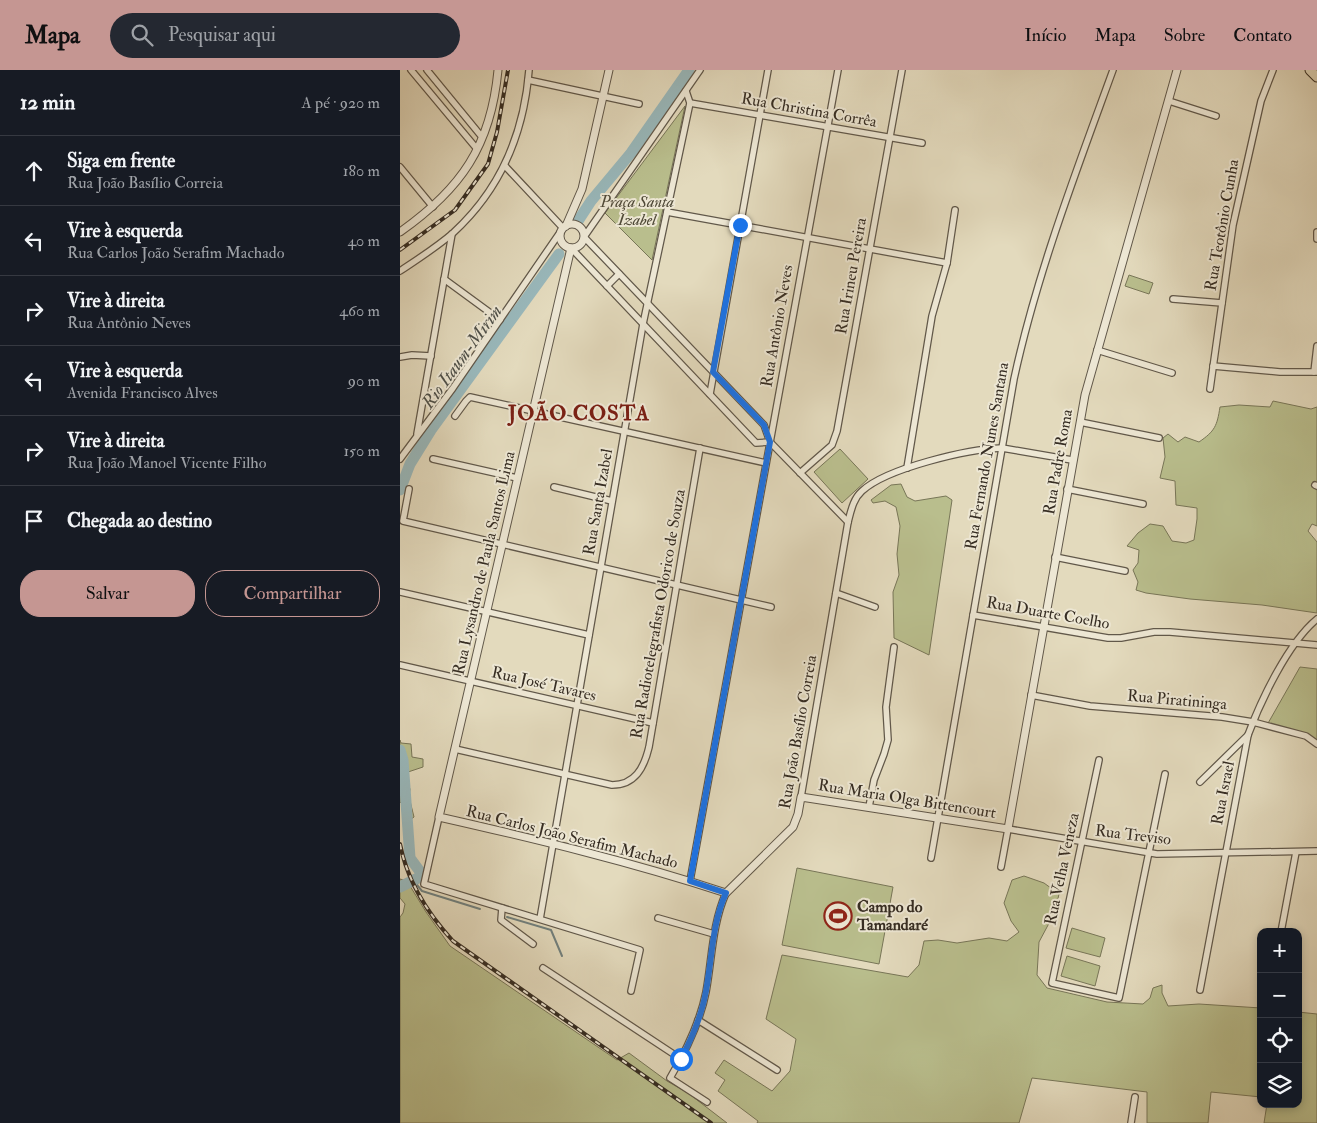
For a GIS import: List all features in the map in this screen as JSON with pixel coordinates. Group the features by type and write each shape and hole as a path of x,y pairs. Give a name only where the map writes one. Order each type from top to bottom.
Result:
{"main road":[{"path":"1310,70 1317,77"}],"street":[{"path":"411,70 477,149"},
{"path":"427,70 482,137"},
{"path":"400,232 433,207 459,180 477,149 492,109 498,70"},
{"path":"400,271 452,234 485,196 505,166 519,127 528,80 528,70"},
{"path":"400,459 442,403 563,228 582,189 609,70"},
{"path":"571,248 581,244 700,70"},
{"path":"710,394 768,70"},
{"name":"Rua Antônio Neves","path":"690,881 838,70"},
{"name":"Rua Irineu Pereira","path":"800,473 827,450 835,440 902,70"},
{"name":"Rua Fernando Nunes Santana","path":"931,858 1018,358 1040,277 1113,70"},
{"name":"Rua Padre Roma","path":"1001,867 1080,422 1097,350 1178,70"},
{"name":"Rua Teotônio Cunha","path":"1210,389 1233,225 1260,102 1273,70"},
{"path":"528,80 639,104"},
{"path":"686,91 690,103"},
{"path":"1169,101 1216,116"},
{"name":"Rua Christina Corrêa","path":"690,103 922,143"},
{"name":"Rua Santa Izabel","path":"540,919 624,432 648,303 690,103"},
{"path":"463,133 470,132 473,125"},
{"path":"505,166 563,228 562,242 571,248 756,443 770,442"},
{"path":"400,167 433,207"},
{"path":"907,468 932,316 946,263 956,210"},
{"path":"667,212 946,263"},
{"path":"563,228 577,225 582,230 584,237 764,425 770,442 848,522"},
{"path":"1317,232 1317,239"},
{"path":"417,436 452,234"},
{"name":"Rua Lysandro de Paula Santos Lima","path":"502,908 424,884 571,248"},
{"path":"607,286 619,274"},
{"path":"444,279 500,320"},
{"path":"1173,299 1222,303"},
{"path":"1213,366 1280,372 1315,372 1317,346"},
{"path":"1097,350 1172,373"},
{"path":"400,357 412,355 431,356"},
{"path":"455,416 470,397 766,463"},
{"path":"1080,422 1158,438"},
{"name":"Rua Radiotelegrafista Odorico de Souza","path":"565,774 612,785 633,780 642,769 647,756 653,723 700,448"},
{"name":"Rua João Basílio Correia","path":"707,1102 670,1078 681,1059 698,1020 706,994 714,934 726,893 793,827 798,814 848,522 853,503 861,492 881,478 907,468 954,455 1002,448 1072,460"},
{"path":"433,459 517,478"},
{"path":"554,487 612,501"},
{"path":"409,489 403,521 771,607"},
{"path":"1067,489 1143,504"},
{"path":"1055,557 1125,571"},
{"path":"400,592 589,635"},
{"path":"836,593 875,607"},
{"name":"Rua Duarte Coelho","path":"973,615 1115,639 1146,632 1170,632 1317,645"},
{"name":"Rua Israel","path":"1200,990 1248,735 1283,664 1296,643 1317,619"},
{"path":"869,807 874,780 888,740 886,707 894,647"},
{"name":"Rua José Tavares","path":"400,665 653,723"},
{"name":"Rua Piratininga","path":"1031,695 1090,706 1222,717 1253,722 1306,736 1317,744"},
{"path":"1200,782 1248,735"},
{"path":"455,749 565,774"},
{"name":"Rua Velha Veneza","path":"1099,760 1052,983 1119,998 1148,854"},
{"path":"1148,854 1165,774"},
{"name":"Rua Maria Olga Bittencourt","path":"801,797 1008,829"},
{"name":"Rua Carlos João Serafim Machado","path":"440,817 553,843 690,881 726,893"},
{"name":"Rua Treviso","path":"1008,829 1148,854 1317,851"},
{"path":"1282,928 1296,852"},
{"path":"533,944 501,920 502,908 640,950 631,991"},
{"path":"658,918 714,934"},
{"path":"543,968 681,1059"},
{"path":"698,1020 777,1070"},
{"path":"1131,1123 1135,1097"}],"green space":[{"name":"Praça Santa Izabel","path":"685,106 652,260 605,213"},
{"path":"1129,275 1153,283 1149,294 1125,286"},
{"path":"1273,401 1311,409 1317,407 1317,526 1312,524 1308,531 1317,542 1317,613 1262,605 1190,599 1136,590 1138,582 1133,570 1138,563 1139,550 1127,546 1138,533 1150,524 1163,526 1172,541 1186,543 1194,540 1197,508 1176,505 1175,481 1160,478 1165,457 1163,438 1168,434 1178,442 1185,437 1199,442 1209,435 1214,428 1220,407 1239,405 1270,407"},
{"path":"840,449 868,479 842,503 814,472"},
{"path":"901,484 907,497 915,501 946,496 952,500 929,655 894,638 893,592 899,575 897,554 900,526 896,507 885,501 873,503 871,500 891,485"},
{"path":"1300,667 1317,669 1317,742 1267,725"},
{"path":"400,740 401,743 411,744 412,757 423,759 423,767 408,772 407,783 410,789 409,797 414,817 410,820 404,816 400,802"},
{"name":"Campo do Tamandaré","path":"797,868 893,887 879,964 782,945"},
{"path":"1024,876 1044,883 1059,894 1055,912 1039,942 1037,975 1047,988 1107,1002 1143,1004 1150,998 1153,988 1162,985 1162,993 1168,1006 1199,1004 1257,1008 1257,1097 1211,1092 1208,1123 1147,1123 1147,1092 1032,1078 1019,1123 757,1123 758,1121 718,1091 725,1080 715,1073 724,1060 772,1091 790,1071 796,1039 766,1019 782,955 908,977 919,965 924,941 938,940 957,943 989,938 1007,941 1019,932 1011,921 1004,903 1012,880"},
{"path":"400,879 407,881 450,946 617,1060 629,1053 667,1081 688,1093 727,1123 400,1123 400,917 405,904 400,898"},
{"path":"1072,928 1105,938 1100,957 1066,948"},
{"path":"1067,956 1100,966 1095,986 1061,976"},
{"path":"1302,1012 1317,1014 1317,1123 1264,1123 1266,1108 1302,1108"}],"waterway":[{"name":"Rio Itaum-Mirim","path":"578,221 591,201 631,153 689,70"},
{"name":"Rio Itaum-Mirim","path":"400,490 410,464 431,430 559,254"},
{"path":"400,750 403,760 410,858 421,873 418,878 400,887"},
{"path":"418,878 417,885 422,891 480,909"},
{"path":"507,917 551,930 562,956"}],"railway":[{"path":"400,250 455,210 488,164 497,132 508,70"},
{"path":"400,844 408,871 420,896 435,920 453,941 711,1123"}],"place":[{"name":"Campo do Tamandaré","path":"838,916"}],"district":[{"name":"JOÃO COSTA","path":"579,413"}],"route":[{"path":"681,1059 693,1034 706,994 714,934 722,901 726,893 690,881 770,442 764,425 713,372 740,225"}]}
